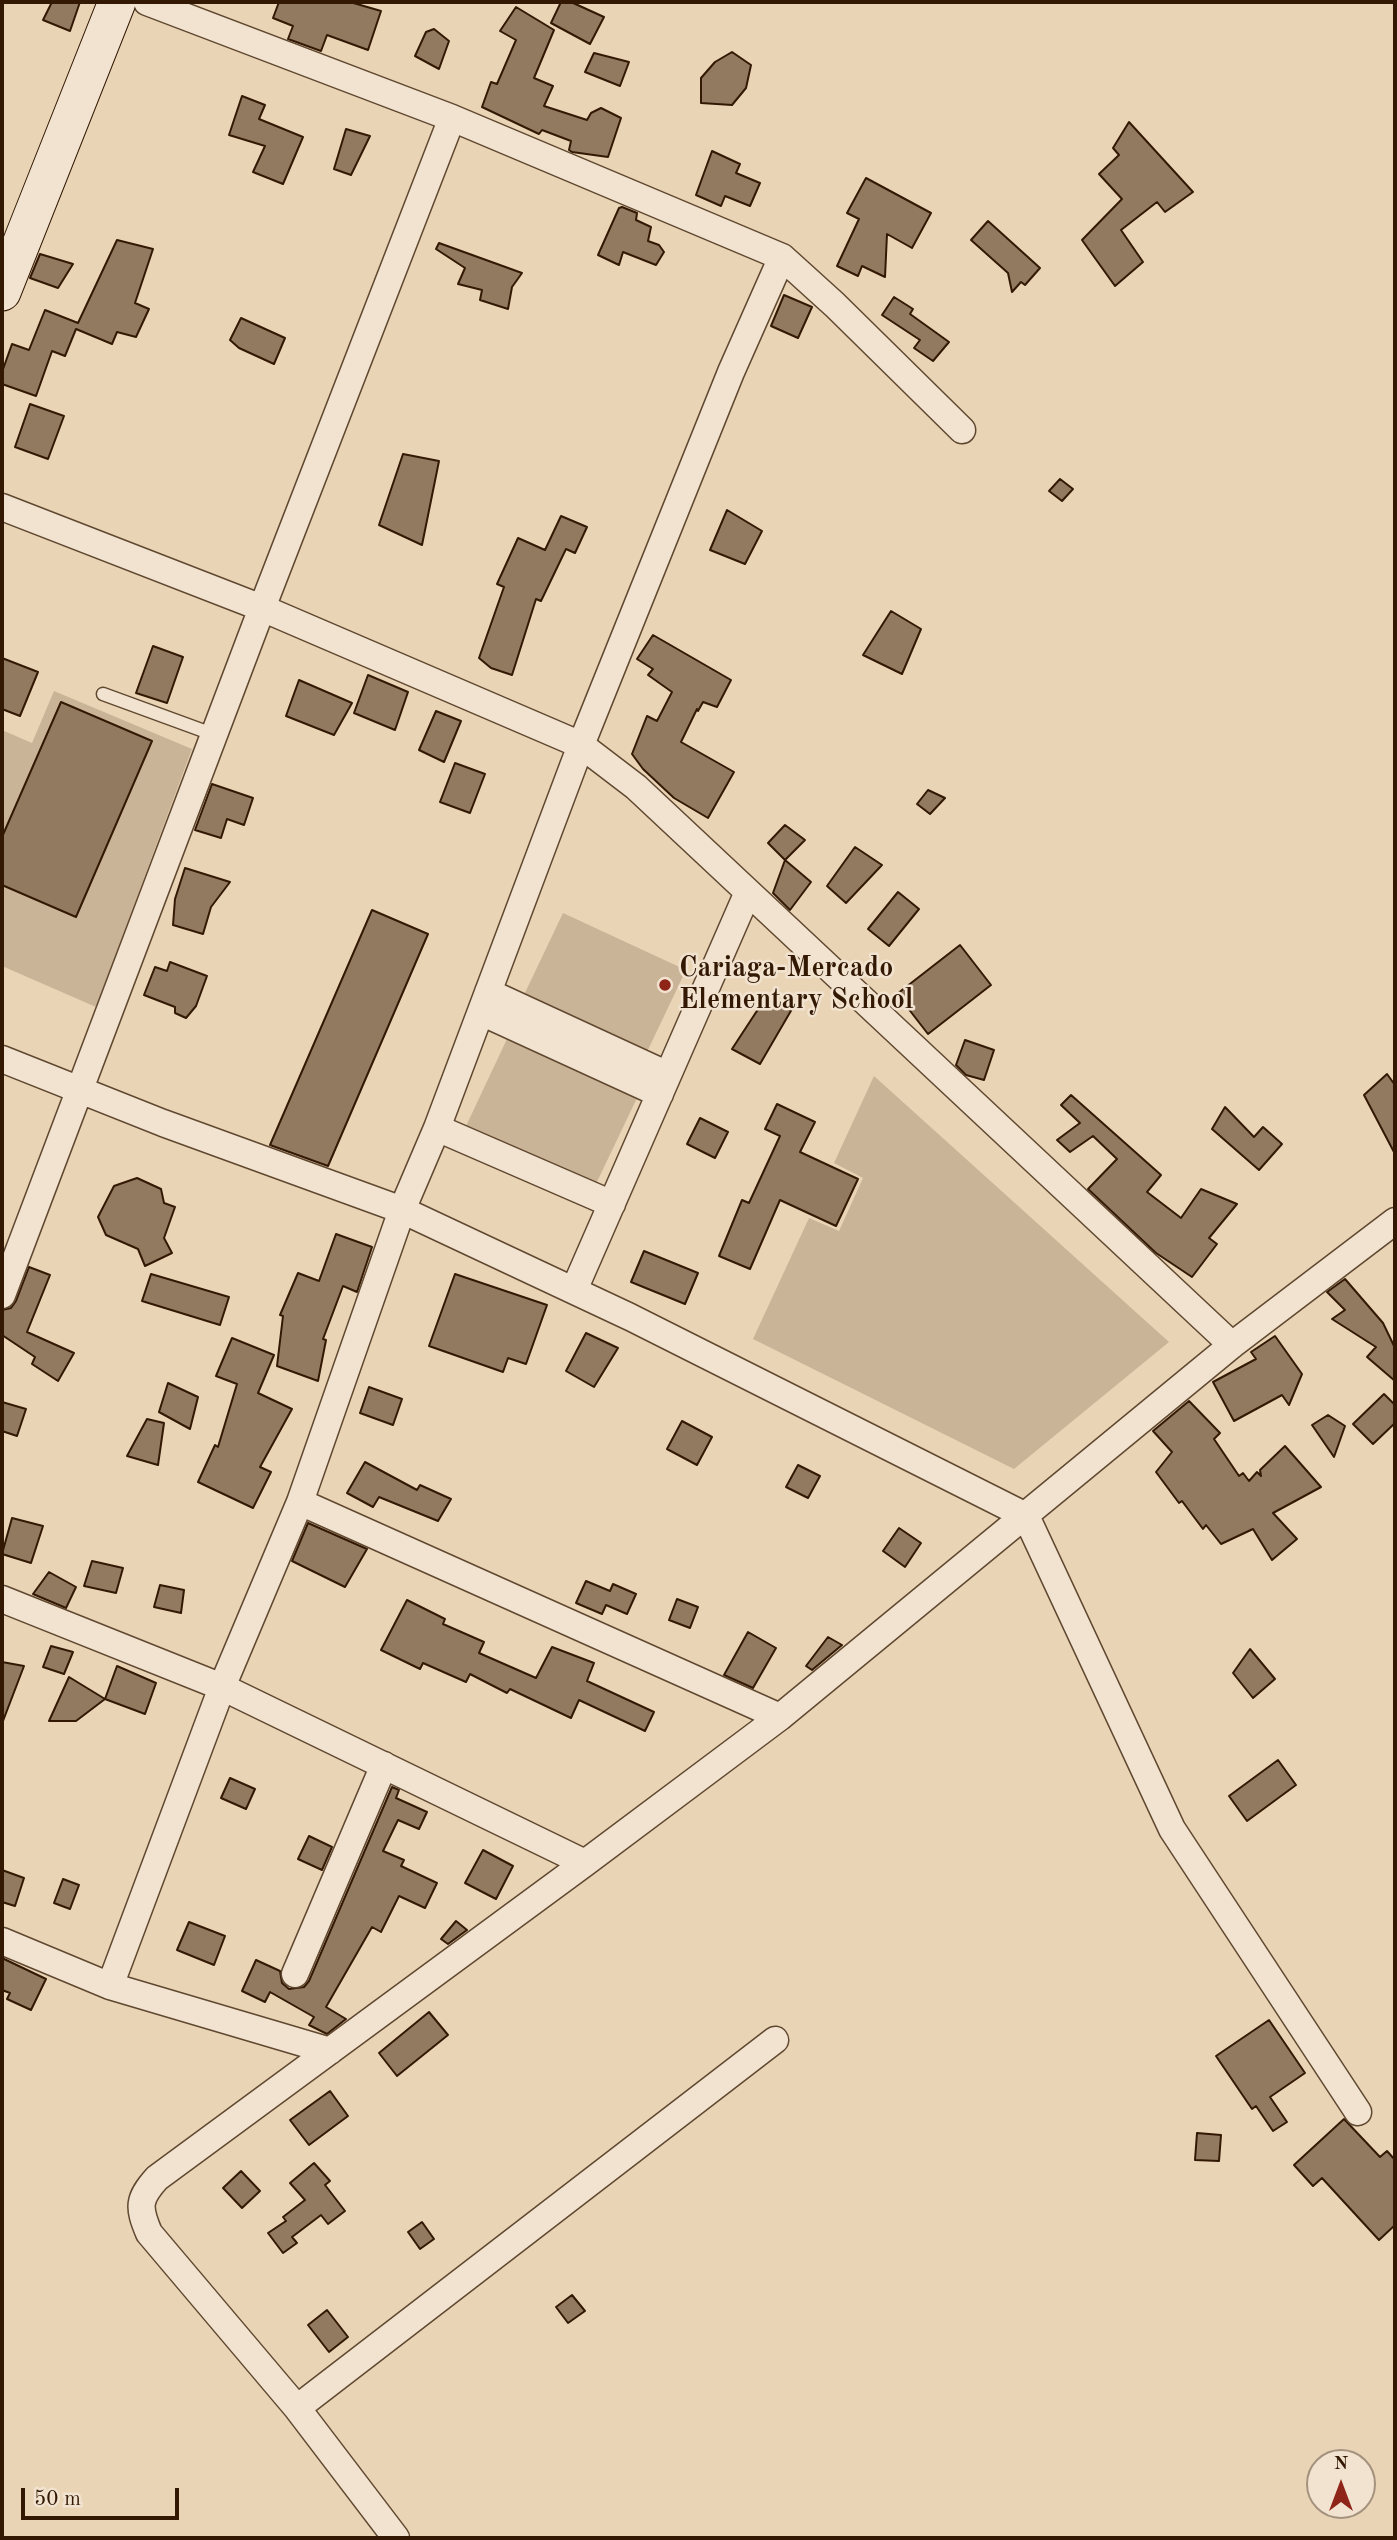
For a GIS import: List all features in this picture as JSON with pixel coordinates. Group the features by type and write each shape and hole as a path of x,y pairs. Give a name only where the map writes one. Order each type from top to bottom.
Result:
{"main road":[{"path":"2,292 117,2"}],"street":[{"path":"147,2 452,118 782,257 962,430"},
{"path":"2,1295 262,608 452,118"},
{"path":"110,1986 222,1687 300,1502 402,1210 437,1128 580,745 731,372 782,257"},
{"path":"2,507 262,608 580,745 636,787 1232,1345"},
{"path":"574,1290 748,892"},
{"path":"485,1002 664,1085"},
{"path":"2,1059 402,1210 574,1290 1026,1516 1172,1829 1357,2112"},
{"path":"437,1128 612,1204"},
{"path":"396,2538 297,2408 149,2233 140,2212 143,2193 157,2178 780,1717 1232,1345 1395,1221"},
{"path":"300,1502 780,1717"},
{"path":"2,1598 222,1687 585,1863"},
{"path":"295,1974 384,1765"},
{"path":"2,1941 110,1986 330,2051"},
{"path":"297,2408 775,2040"}],"lane":[{"path":"103,694 215,735"}],"shaded area":[{"path":"54,691 192,749 96,1007 2,966 2,730 32,743"},
{"path":"563,913 686,970 646,1054 523,997"},
{"path":"507,1039 637,1098 595,1186 466,1126"},
{"path":"874,1076 1169,1342 1014,1469 753,1339 809,1218 839,1231 863,1178 834,1163"}],"building":[{"path":"52,2 80,2 70,31 43,20"},
{"path":"279,2 350,2 381,11 368,50 327,35 321,51 288,39 293,26 273,18"},
{"path":"561,2 571,2 604,17 590,44 551,23"},
{"path":"516,7 554,30 534,78 553,86 544,106 587,120 591,113 601,108 621,118 608,157 572,152 569,150 571,141 542,130 539,134 482,107 491,82 497,84 516,40 500,31"},
{"path":"434,29 449,41 439,69 415,56 426,32"},
{"path":"732,52 751,65 746,88 732,105 701,103 701,78 715,62"},
{"path":"594,53 629,62 620,86 585,72"},
{"path":"242,96 265,105 259,119 303,137 283,184 253,172 265,146 229,135"},
{"path":"1129,122 1193,192 1165,212 1157,202 1121,230 1143,262 1115,286 1082,240 1122,199 1099,174 1119,155 1113,148"},
{"path":"346,129 370,136 351,175 334,169"},
{"path":"712,151 740,164 736,173 760,183 750,206 725,196 721,206 696,195"},
{"path":"866,178 931,213 912,248 887,234 885,277 862,266 858,276 837,266 859,219 847,213"},
{"path":"619,208 637,213 636,220 651,227 648,241 659,245 664,252 656,265 623,252 619,265 598,255"},
{"path":"988,221 1040,268 1025,285 1021,282 1012,292 1008,273 971,240"},
{"path":"117,240 153,249 135,303 149,309 136,337 117,332 112,344 76,329 65,356 52,351 36,396 2,384 2,372 12,344 29,350 45,310 78,323"},
{"path":"439,243 522,273 512,287 508,309 480,300 482,290 458,284 465,268 436,249"},
{"path":"40,254 73,264 58,288 30,278"},
{"path":"784,295 812,307 798,338 771,326"},
{"path":"894,297 913,309 910,314 949,342 933,361 914,348 920,340 882,315"},
{"path":"241,318 285,338 274,364 239,348 230,340"},
{"path":"30,404 64,416 48,459 15,447"},
{"path":"403,454 439,461 422,545 379,525"},
{"path":"1060,479 1073,489 1062,501 1049,491"},
{"path":"727,510 762,531 745,564 710,550"},
{"path":"561,516 587,527 575,553 566,549 541,601 536,599 512,675 491,668 479,658 504,587 497,584 518,538 545,550"},
{"path":"891,611 921,629 902,674 863,655"},
{"path":"653,635 731,680 717,707 703,702 698,711 697,709 681,742 734,772 708,818 674,798 643,769 632,754 647,716 657,721 672,692 648,675 653,669 637,659"},
{"path":"153,646 183,657 167,703 136,693"},
{"path":"2,658 38,672 20,716 2,709"},
{"path":"368,675 408,692 395,730 354,713"},
{"path":"299,680 352,703 334,735 286,716"},
{"path":"61,702 152,741 76,917 2,885 2,837"},
{"path":"436,711 461,721 444,762 419,750"},
{"path":"455,763 485,774 470,813 440,802"},
{"path":"212,784 253,798 244,825 227,819 221,838 195,830"},
{"path":"928,790 945,798 930,814 917,804"},
{"path":"785,825 805,840 785,860 768,843"},
{"path":"855,847 882,865 846,903 827,886"},
{"path":"785,860 811,882 790,910 773,893"},
{"path":"185,868 230,882 211,907 203,934 173,925 175,899"},
{"path":"898,892 919,909 889,946 868,929"},
{"path":"372,910 428,934 328,1166 270,1145"},
{"path":"960,945 991,985 928,1034 897,994"},
{"path":"170,962 207,976 196,1006 186,1018 175,1013 175,1007 144,995 155,967 167,971"},
{"path":"766,997 792,1009 760,1064 732,1049"},
{"path":"965,1040 994,1050 984,1080 966,1075 956,1065"},
{"path":"1387,1074 1395,1085 1395,1154 1364,1095"},
{"path":"1071,1095 1161,1175 1147,1192 1181,1218 1201,1189 1237,1204 1209,1238 1217,1244 1192,1277 1156,1253 1088,1189 1117,1159 1093,1136 1070,1152 1057,1140 1080,1123 1061,1105"},
{"path":"777,1104 815,1122 800,1152 858,1179 836,1226 780,1200 750,1269 719,1256 742,1200 749,1203 780,1136 765,1129"},
{"path":"1225,1107 1254,1137 1263,1127 1282,1144 1259,1170 1212,1129"},
{"path":"700,1118 728,1132 715,1158 687,1144"},
{"path":"137,1178 161,1189 164,1203 175,1207 164,1238 172,1253 145,1266 138,1249 106,1235 98,1217 114,1186"},
{"path":"336,1234 372,1247 357,1292 343,1286 323,1339 326,1340 318,1381 277,1366 283,1316 280,1315 298,1273 319,1281"},
{"path":"644,1251 698,1273 685,1304 631,1282"},
{"path":"29,1267 50,1275 27,1332 74,1353 58,1381 32,1364 35,1357 2,1335 2,1310 11,1308 16,1301"},
{"path":"151,1274 229,1297 220,1325 142,1301"},
{"path":"455,1274 547,1305 526,1364 508,1358 503,1372 429,1346"},
{"path":"1345,1279 1383,1323 1395,1348 1395,1381 1367,1357 1376,1347 1332,1319 1345,1310 1327,1292"},
{"path":"586,1333 618,1348 594,1387 566,1371"},
{"path":"1275,1336 1302,1374 1289,1405 1282,1395 1234,1421 1213,1382 1256,1359 1251,1352"},
{"path":"232,1338 274,1355 258,1393 292,1409 260,1467 271,1472 253,1508 198,1482 215,1445 218,1447 237,1384 216,1376"},
{"path":"168,1383 198,1397 190,1429 159,1412"},
{"path":"369,1387 402,1399 393,1425 360,1413"},
{"path":"1384,1394 1395,1405 1395,1423 1373,1444 1353,1424"},
{"path":"1189,1401 1220,1433 1214,1439 1239,1476 1243,1473 1249,1481 1257,1472 1261,1476 1260,1470 1285,1446 1321,1487 1273,1513 1297,1539 1272,1560 1253,1529 1221,1544 1206,1525 1203,1529 1182,1501 1179,1503 1156,1472 1172,1452 1153,1431"},
{"path":"2,1402 26,1409 17,1436 2,1431"},
{"path":"1328,1415 1345,1426 1334,1457 1312,1425"},
{"path":"147,1419 164,1423 158,1465 127,1456"},
{"path":"682,1421 712,1437 697,1465 667,1449"},
{"path":"365,1462 417,1490 420,1485 451,1499 438,1521 379,1497 373,1507 347,1493"},
{"path":"798,1465 820,1476 808,1498 786,1487"},
{"path":"12,1518 43,1526 31,1563 2,1554"},
{"path":"308,1523 367,1549 345,1587 292,1561"},
{"path":"899,1528 921,1543 905,1567 883,1551"},
{"path":"92,1561 123,1568 116,1593 84,1586"},
{"path":"49,1572 76,1587 66,1608 33,1594"},
{"path":"586,1581 610,1591 613,1584 636,1594 627,1614 606,1605 602,1614 576,1603"},
{"path":"160,1585 184,1590 181,1613 154,1607"},
{"path":"677,1599 698,1607 690,1628 669,1620"},
{"path":"407,1600 445,1619 443,1624 484,1642 479,1653 536,1678 552,1647 594,1663 587,1681 654,1712 645,1731 579,1700 571,1718 510,1689 507,1693 470,1674 466,1682 423,1663 420,1669 381,1650"},
{"path":"748,1632 776,1648 753,1688 724,1675"},
{"path":"828,1637 842,1645 812,1670 806,1666"},
{"path":"51,1646 73,1652 64,1674 43,1667"},
{"path":"1250,1649 1275,1679 1253,1698 1233,1673"},
{"path":"2,1662 24,1666 3,1721 2,1720"},
{"path":"117,1666 156,1683 145,1714 105,1699"},
{"path":"69,1677 105,1699 76,1721 49,1721"},
{"path":"1278,1760 1296,1785 1247,1821 1229,1796"},
{"path":"230,1778 255,1789 246,1809 221,1798"},
{"path":"392,1787 399,1790 396,1798 427,1812 419,1829 398,1820 383,1851 404,1860 401,1866 437,1883 425,1908 399,1896 381,1932 372,1927 326,2007 346,2019 327,2034 309,2025 314,2017 270,1992 265,2002 242,1991 256,1960 280,1971 282,1983 289,1989 304,1987 309,1981"},
{"path":"309,1836 332,1847 322,1870 298,1859"},
{"path":"483,1850 513,1866 496,1899 465,1883"},
{"path":"2,1870 24,1878 15,1906 2,1902"},
{"path":"63,1879 79,1885 70,1909 54,1903"},
{"path":"456,1921 467,1930 448,1944 441,1939"},
{"path":"189,1922 225,1936 214,1965 177,1950"},
{"path":"2,1958 46,1979 31,2010 7,1999 10,1993 2,1990"},
{"path":"429,2012 448,2035 397,2076 379,2053"},
{"path":"1269,2020 1305,2073 1270,2097 1287,2122 1273,2131 1256,2106 1252,2109 1216,2056"},
{"path":"330,2091 348,2116 309,2145 290,2120"},
{"path":"1344,2119 1380,2157 1387,2151 1395,2160 1395,2225 1379,2240 1322,2178 1313,2186 1294,2165"},
{"path":"1197,2133 1221,2135 1219,2161 1195,2160"},
{"path":"314,2163 330,2181 325,2185 345,2211 328,2224 321,2215 292,2237 297,2243 283,2253 268,2233 286,2221 283,2217 305,2200 290,2183"},
{"path":"241,2171 260,2191 242,2208 223,2188"},
{"path":"422,2222 434,2239 420,2249 408,2232"},
{"path":"572,2295 585,2311 568,2323 556,2307"},
{"path":"327,2310 348,2337 329,2352 308,2325"}],"place":[{"name":"Cariaga-Mercado Elementary School","path":"665,985"}]}
